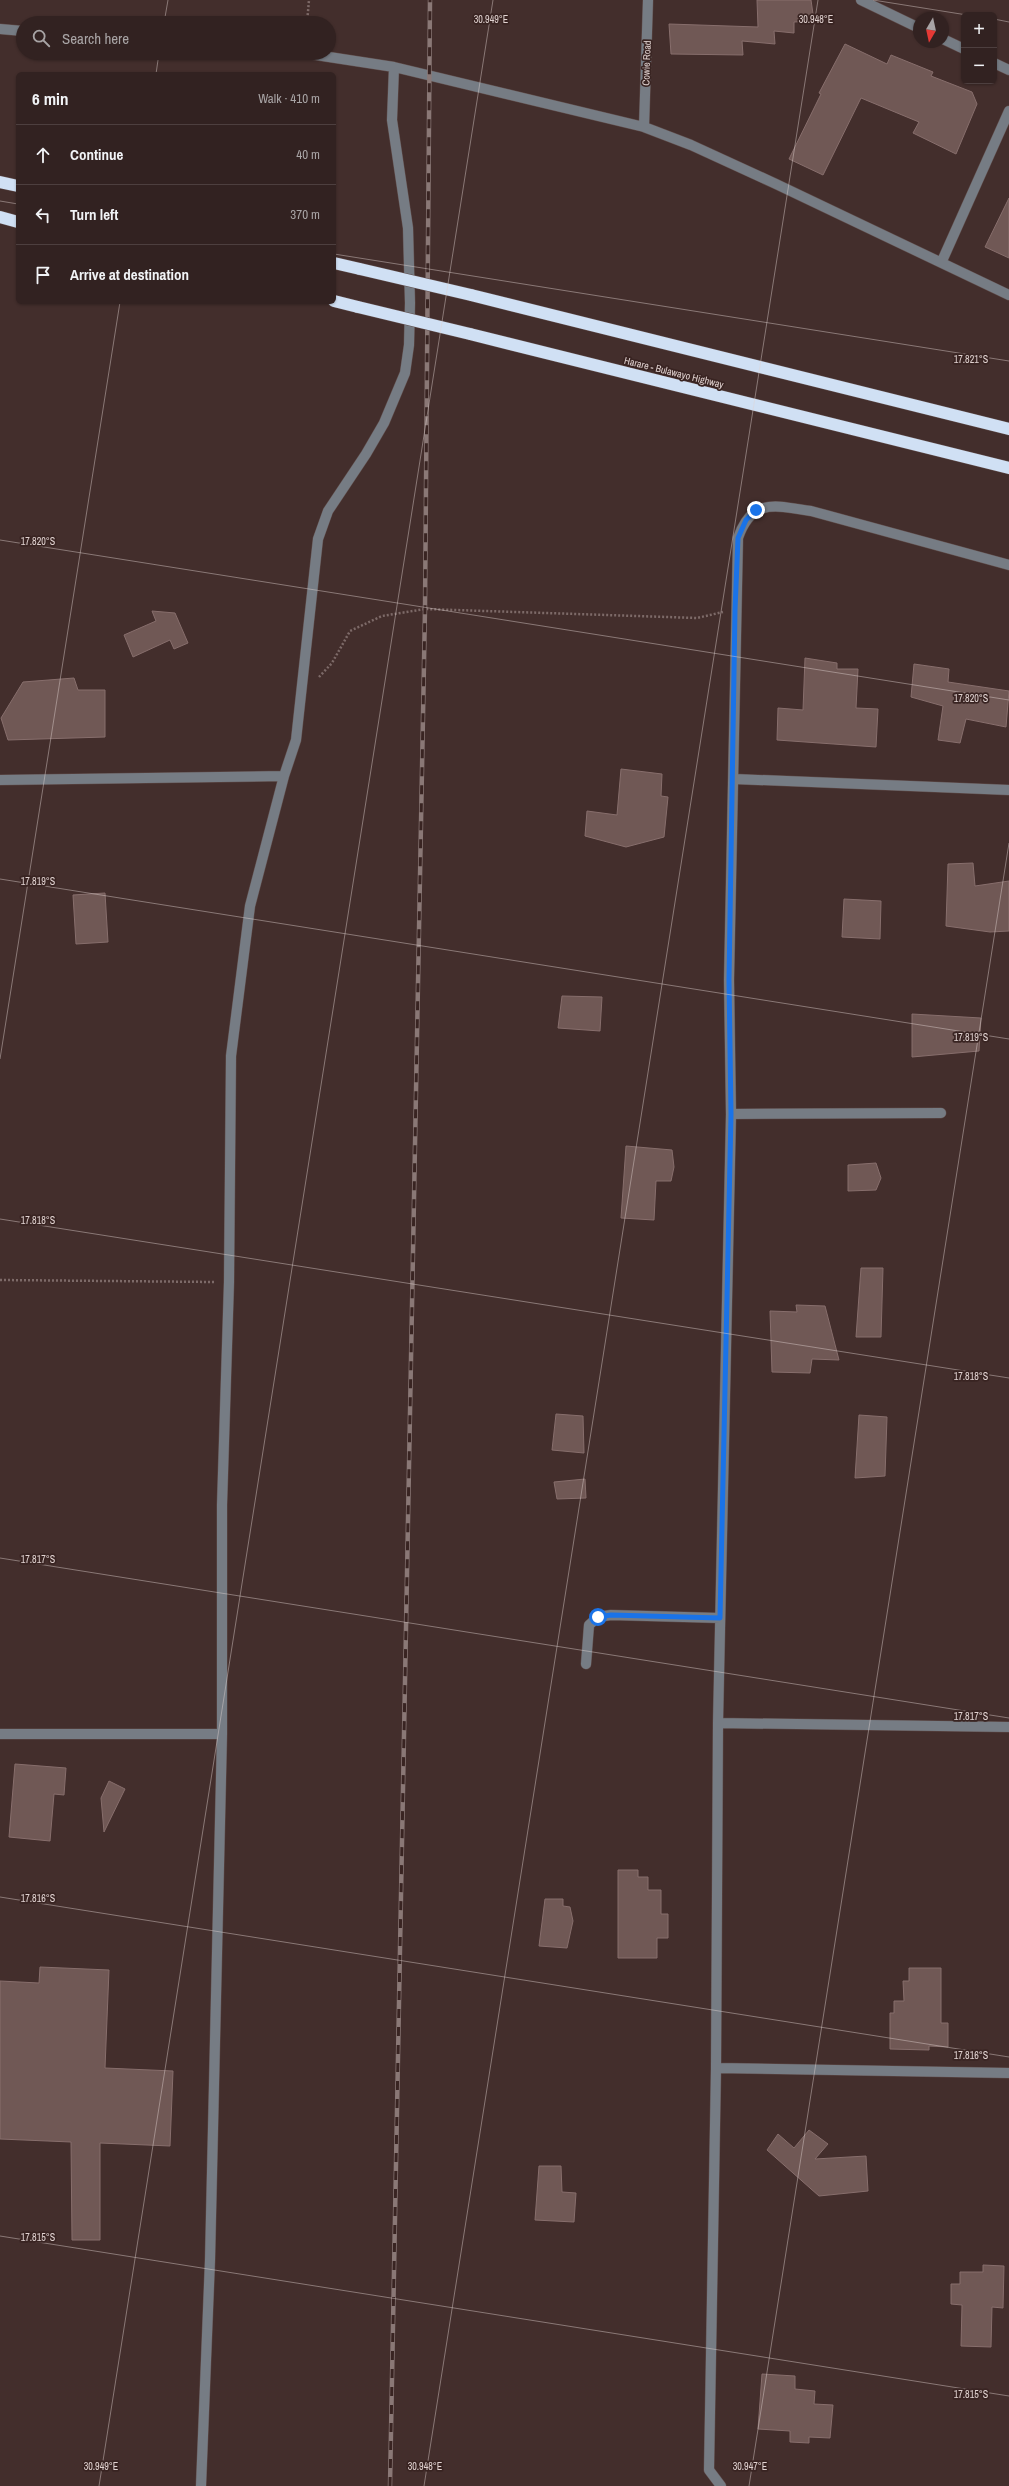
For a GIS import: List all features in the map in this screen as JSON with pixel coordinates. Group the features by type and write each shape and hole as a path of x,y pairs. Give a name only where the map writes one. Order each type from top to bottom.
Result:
{"highway":[{"path":"0,182 16,186"},
{"path":"0,217 16,221"},
{"path":"336,263 471,295 1009,429"},
{"name":"Harare - Bulawayo Highway","path":"336,302 1009,468"}],"street":[{"name":"Cowie Road","path":"644,127 648,0"},
{"path":"861,0 913,25"},
{"path":"0,29 16,30"},
{"path":"949,42 962,48"},
{"path":"336,58 394,67 644,127 712,154 942,261 1009,294"},
{"path":"997,64 1009,70"},
{"path":"201,2486 210,2260 222,1734 222,1505 230,1282 231,1056 240,973 250,906 284,776 296,740 321,527 328,512 366,454 384,423 400,387 406,366 410,303 408,228 392,120 394,67"},
{"path":"942,261 1009,111"},
{"path":"721,2486 709,2470 716,2068 718,1723 731,1114 729,980 734,779 735,610 738,538 742,527 751,514 764,508 811,511 1009,565"},
{"path":"0,780 284,776"},
{"path":"734,779 1009,790"},
{"path":"731,1114 941,1113"},
{"path":"586,1664 589,1625 598,1617 611,1615 720,1618"},
{"path":"718,1723 1009,1727"},
{"path":"0,1734 222,1734"},
{"path":"716,2068 1009,2073"}],"path":[{"path":"308,16 309,0"},
{"path":"300,698 332,663 350,631 382,616 425,609 697,618 735,610"},
{"path":"0,1280 230,1282"}],"building":[{"path":"757,0 811,0 814,21 794,22 794,33 774,31 775,44 742,41 743,55 671,54 669,24 758,27"},
{"path":"845,44 887,64 891,55 933,72 931,76 972,92 977,104 956,154 913,133 919,122 861,98 823,175 789,159 821,94 819,93"},
{"path":"1009,198 1009,258 985,247"},
{"path":"152,611 175,613 188,643 174,649 170,640 133,657 124,635 156,621"},
{"path":"805,658 837,663 837,669 858,669 856,708 878,709 876,747 777,740 778,708 803,710"},
{"path":"914,664 949,669 948,682 1009,691 1006,727 966,719 960,743 938,740 943,706 911,697"},
{"path":"74,678 78,690 105,690 105,737 8,740 1,718 23,682"},
{"path":"621,769 662,774 661,796 668,797 664,837 626,847 585,836 587,811 617,815"},
{"path":"973,863 975,886 1009,881 1009,931 990,932 946,926 948,864"},
{"path":"105,893 108,942 76,944 73,895"},
{"path":"844,899 881,901 880,939 842,937"},
{"path":"562,996 602,997 600,1031 558,1028"},
{"path":"912,1014 981,1018 979,1051 912,1057"},
{"path":"626,1146 672,1150 674,1167 671,1181 656,1181 654,1220 621,1218"},
{"path":"876,1163 881,1178 876,1190 848,1191 848,1165"},
{"path":"861,1268 883,1268 881,1337 856,1337"},
{"path":"796,1305 825,1306 839,1360 812,1359 810,1373 772,1372 770,1311 797,1312"},
{"path":"556,1414 583,1416 584,1453 552,1450"},
{"path":"859,1415 887,1417 885,1476 855,1478"},
{"path":"585,1479 586,1498 557,1499 554,1482"},
{"path":"15,1764 66,1768 64,1795 54,1794 50,1841 9,1837"},
{"path":"109,1781 125,1789 104,1832 101,1798"},
{"path":"618,1870 638,1870 638,1877 648,1877 648,1890 661,1890 661,1914 668,1914 668,1938 657,1938 657,1958 618,1958"},
{"path":"545,1899 563,1899 563,1906 570,1907 573,1921 567,1948 539,1946"},
{"path":"40,1967 109,1970 105,2068 173,2071 170,2146 100,2143 100,2240 72,2240 71,2142 0,2139 0,1981 39,1983"},
{"path":"909,1968 941,1968 941,2023 948,2023 948,2047 929,2046 929,2050 890,2049 890,2013 894,2013 894,2001 904,2001 903,1981 909,1981"},
{"path":"809,2130 828,2144 815,2159 866,2156 868,2191 819,2196 767,2150 778,2134 794,2148"},
{"path":"539,2166 561,2166 562,2192 576,2193 574,2222 535,2220"},
{"path":"983,2265 1004,2266 1003,2308 992,2307 991,2347 961,2346 962,2305 951,2304 951,2284 960,2284 960,2272 983,2272"},
{"path":"762,2374 795,2376 795,2389 815,2391 814,2404 833,2405 830,2438 809,2437 809,2443 790,2442 790,2431 758,2429"}],"railway":[{"path":"390,2486 425,609 430,0"}],"route":[{"path":"598,1617 611,1615 720,1618 731,1114 729,980 734,779 735,610 738,538 746,520 756,510"}]}
